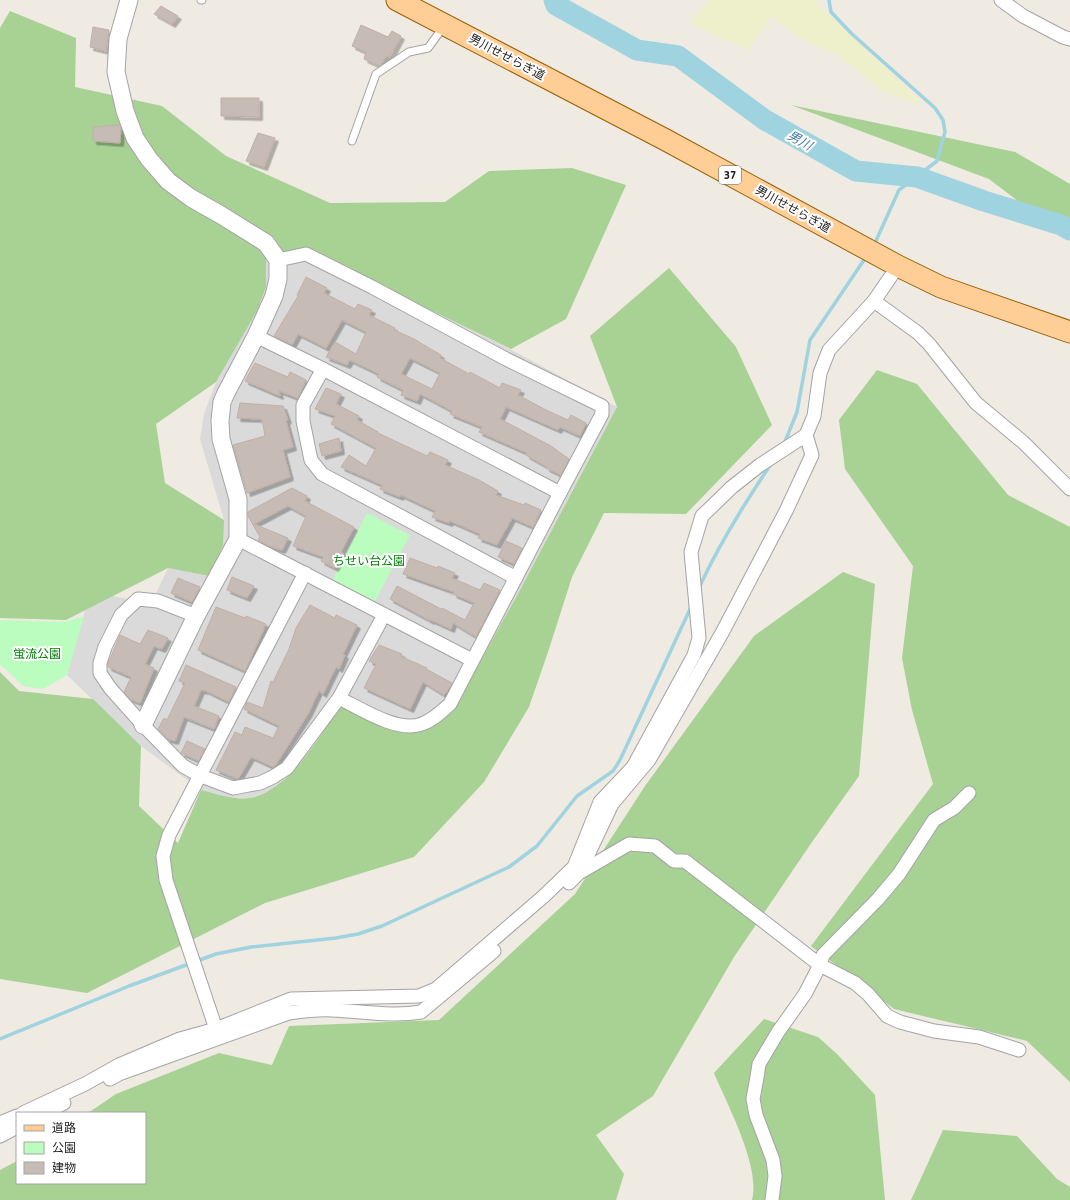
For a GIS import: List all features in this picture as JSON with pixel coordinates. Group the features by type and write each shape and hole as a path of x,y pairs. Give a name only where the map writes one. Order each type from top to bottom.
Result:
{"main road":[{"name":"男川せせらぎ道","path":"397,0 664,139 898,266 940,287 1070,332"}],"street":[{"path":"128,0 118,39 116,72 125,111 135,138 149,159 168,181 191,198 266,243 278,260 278,279 274,296 256,336 222,402 220,421 221,439 238,499 238,539 196,616 143,725"},
{"path":"1001,0 1023,16 1063,37 1070,38"},
{"path":"278,260 306,254 372,286 506,359 602,406 602,414 450,704 435,718 421,725 403,726 388,722 339,698"},
{"path":"25,1112 85,1084 119,1065 180,1039 216,1029 291,999 419,996 436,989 544,896 574,867 600,802 633,767 694,655 700,638 691,552 702,516 732,488 760,465 806,435 814,416 820,373 829,350 874,301 898,266"},
{"path":"874,301 918,333 929,344 976,403 1024,443 1070,489"},
{"path":"256,336 323,369 560,492"},
{"path":"323,369 303,405 303,421 311,460 322,474 516,578"},
{"path":"579,873 612,804 649,760 722,633 786,511 812,455 806,435"},
{"path":"238,539 472,660"},
{"path":"216,1029 166,880 163,856 169,835 305,573"},
{"path":"196,616 158,601 138,598 121,616 105,647 100,663 100,673 110,688 143,725 183,766 200,776 233,788 260,783 287,768 339,698 384,615"},
{"path":"772,1200 775,1176 773,1160 756,1115 753,1099 759,1064 778,1032 805,994 820,965 823,955 878,899 899,874 934,820 954,808 969,793"},
{"path":"46,1112 119,1074 289,1013 314,1010 331,1010 406,1015 421,1012 473,970 579,873 629,844 655,846 674,861 685,861 820,965 855,983 868,994 887,1016 900,1022 934,1031 979,1037 1019,1050"},
{"path":"0,1122 16,1116"},
{"path":"0,1136 16,1128"}],"lane":[{"path":"352,141 376,74 409,52 428,48 445,25"}],"shaded area":[{"path":"304,249 508,348 617,407 519,592 457,703 421,729 341,705 295,771 272,790 249,798 223,797 201,790 141,746 67,675 85,610 113,596 151,604 168,568 209,576 224,520 200,439 204,414 216,382 257,311 266,287 266,258"}],"green space":[{"path":"710,0 818,0 818,5 920,100 917,104 884,92 833,52 818,47 798,37 771,16 748,50 689,23"},
{"path":"10,11 76,38 75,87 162,106 226,156 330,203 445,202 489,171 572,168 626,185 566,319 511,349 304,249 266,258 266,287 257,311 216,382 156,424 165,483 224,520 223,545 209,576 168,568 66,620 0,618 0,28"},
{"path":"791,105 1015,152 1070,184 1070,237 1059,232 989,179"},
{"path":"669,268 736,347 772,425 686,514 604,513 572,577 529,707 484,782 414,857 265,903 87,993 0,979 0,672 19,691 93,699 141,746 139,806 178,843 201,790 237,798 249,798 264,794 290,774 313,746 341,705 397,730 457,703 519,592 617,407 590,336"},
{"path":"877,370 917,384 1008,495 1070,527 1070,1082 1027,1041 894,1009 811,946 933,784 912,710 902,658 913,566 845,469 839,420"},
{"name":"ちせい台公園","path":"367,513 410,535 372,607 330,585"},
{"path":"843,572 875,584 859,776 734,957 653,1096 596,1135 624,1174 616,1200 0,1200 0,1170 16,1162 16,1184 146,1184 146,1112 89,1112 116,1094 219,1053 272,1065 289,1026 439,1020 575,894 645,786 754,636"},
{"name":"蛍流公園","path":"84,616 67,675 43,689 23,686 0,664 0,620 65,622"},
{"path":"764,1019 818,1037 837,1054 875,1095 885,1200 752,1200 752,1171 747,1153 734,1118 714,1073"},
{"path":"943,1130 1017,1136 1057,1179 1070,1187 1070,1200 911,1200"}],"building":[{"path":"161,6 178,16 172,24 154,14"},
{"path":"361,25 388,37 392,31 401,36 390,57 386,56 380,66 364,59 366,52 352,46"},
{"path":"93,27 109,30 106,51 90,47"},
{"path":"221,98 259,98 259,117 221,116"},
{"path":"120,125 120,143 93,141 93,127"},
{"path":"258,133 275,138 264,167 246,161"},
{"path":"306,277 327,288 324,293 355,309 358,304 372,310 369,315 395,328 394,330 414,339 441,355 440,358 469,374 470,372 500,388 502,383 521,390 518,395 546,410 568,420 571,415 586,423 580,436 560,427 558,430 506,407 500,419 551,446 569,459 561,475 546,468 547,467 526,455 527,453 479,432 482,427 450,414 452,411 420,394 417,401 401,395 403,390 377,377 379,374 350,360 347,365 326,357 335,342 356,354 366,332 342,320 326,348 298,334 292,345 274,336 298,296 297,295","holes":["410,358 440,373 432,389 401,374"]},
{"path":"255,363 288,377 290,372 306,380 298,398 279,391 280,396 245,381"},
{"path":"326,388 341,394 336,404 359,416 357,420 378,433 427,456 430,452 448,460 445,465 479,480 498,491 496,495 524,505 525,503 541,510 533,527 512,518 497,545 478,538 480,534 450,521 449,523 432,517 435,511 401,495 400,497 380,489 382,485 341,467 349,455 366,466 376,448 331,424 335,416 315,409"},
{"path":"240,403 283,406 288,420 286,421 293,447 283,450 290,477 247,493 233,445 265,436 262,419 237,418"},
{"path":"339,438 341,451 322,456 319,444"},
{"path":"292,488 307,496 305,501 354,527 341,552 343,553 335,568 321,561 323,557 293,546 306,516 288,506 254,524 288,538 282,550 269,546 258,540 260,537 248,516 248,512"},
{"path":"506,541 522,548 514,564 498,557"},
{"path":"410,558 437,568 438,566 455,573 452,578 480,590 484,583 500,590 476,637 453,623 451,629 431,621 390,599 397,586 465,620 474,603 453,594 454,592 403,574"},
{"path":"232,577 254,586 247,598 227,590"},
{"path":"178,578 200,587 192,602 171,593"},
{"path":"310,605 335,618 336,615 357,625 343,654 345,655 339,669 336,667 323,694 319,691 308,714 275,766 273,767 251,757 238,779 216,770 235,732 242,735 245,727 273,738 279,726 244,709 247,702 263,708 271,681 273,682 289,649 296,628"},
{"path":"216,607 266,624 245,671 198,650"},
{"path":"148,630 168,638 162,649 154,646 145,664 154,668 140,703 130,699 124,692 131,677 108,667 108,664 120,635 140,644"},
{"path":"379,645 402,654 400,656 427,668 426,669 452,683 450,687 444,695 423,682 410,709 364,688 376,664 369,661"},
{"path":"186,665 236,687 229,702 201,690 194,706 219,716 214,729 184,717 175,741 167,739 158,729 164,718 167,720 185,683 179,681"},
{"path":"187,741 205,749 199,761 181,753"}],"waterway":[{"name":"男川","path":"554,0 556,5 637,50 678,56 765,120 856,171 917,177 984,201 1061,225 1070,230"},
{"path":"829,0 831,12 852,34 935,108 943,120 945,132 937,161 899,190 874,245"},
{"path":"784,444 797,412 810,340 866,257"},
{"path":"699,588 732,524 771,464"},
{"path":"0,1039 129,986 216,954 251,947 336,938 358,934 382,926 509,867 537,846 577,796 613,771 620,760 691,607"}]}
